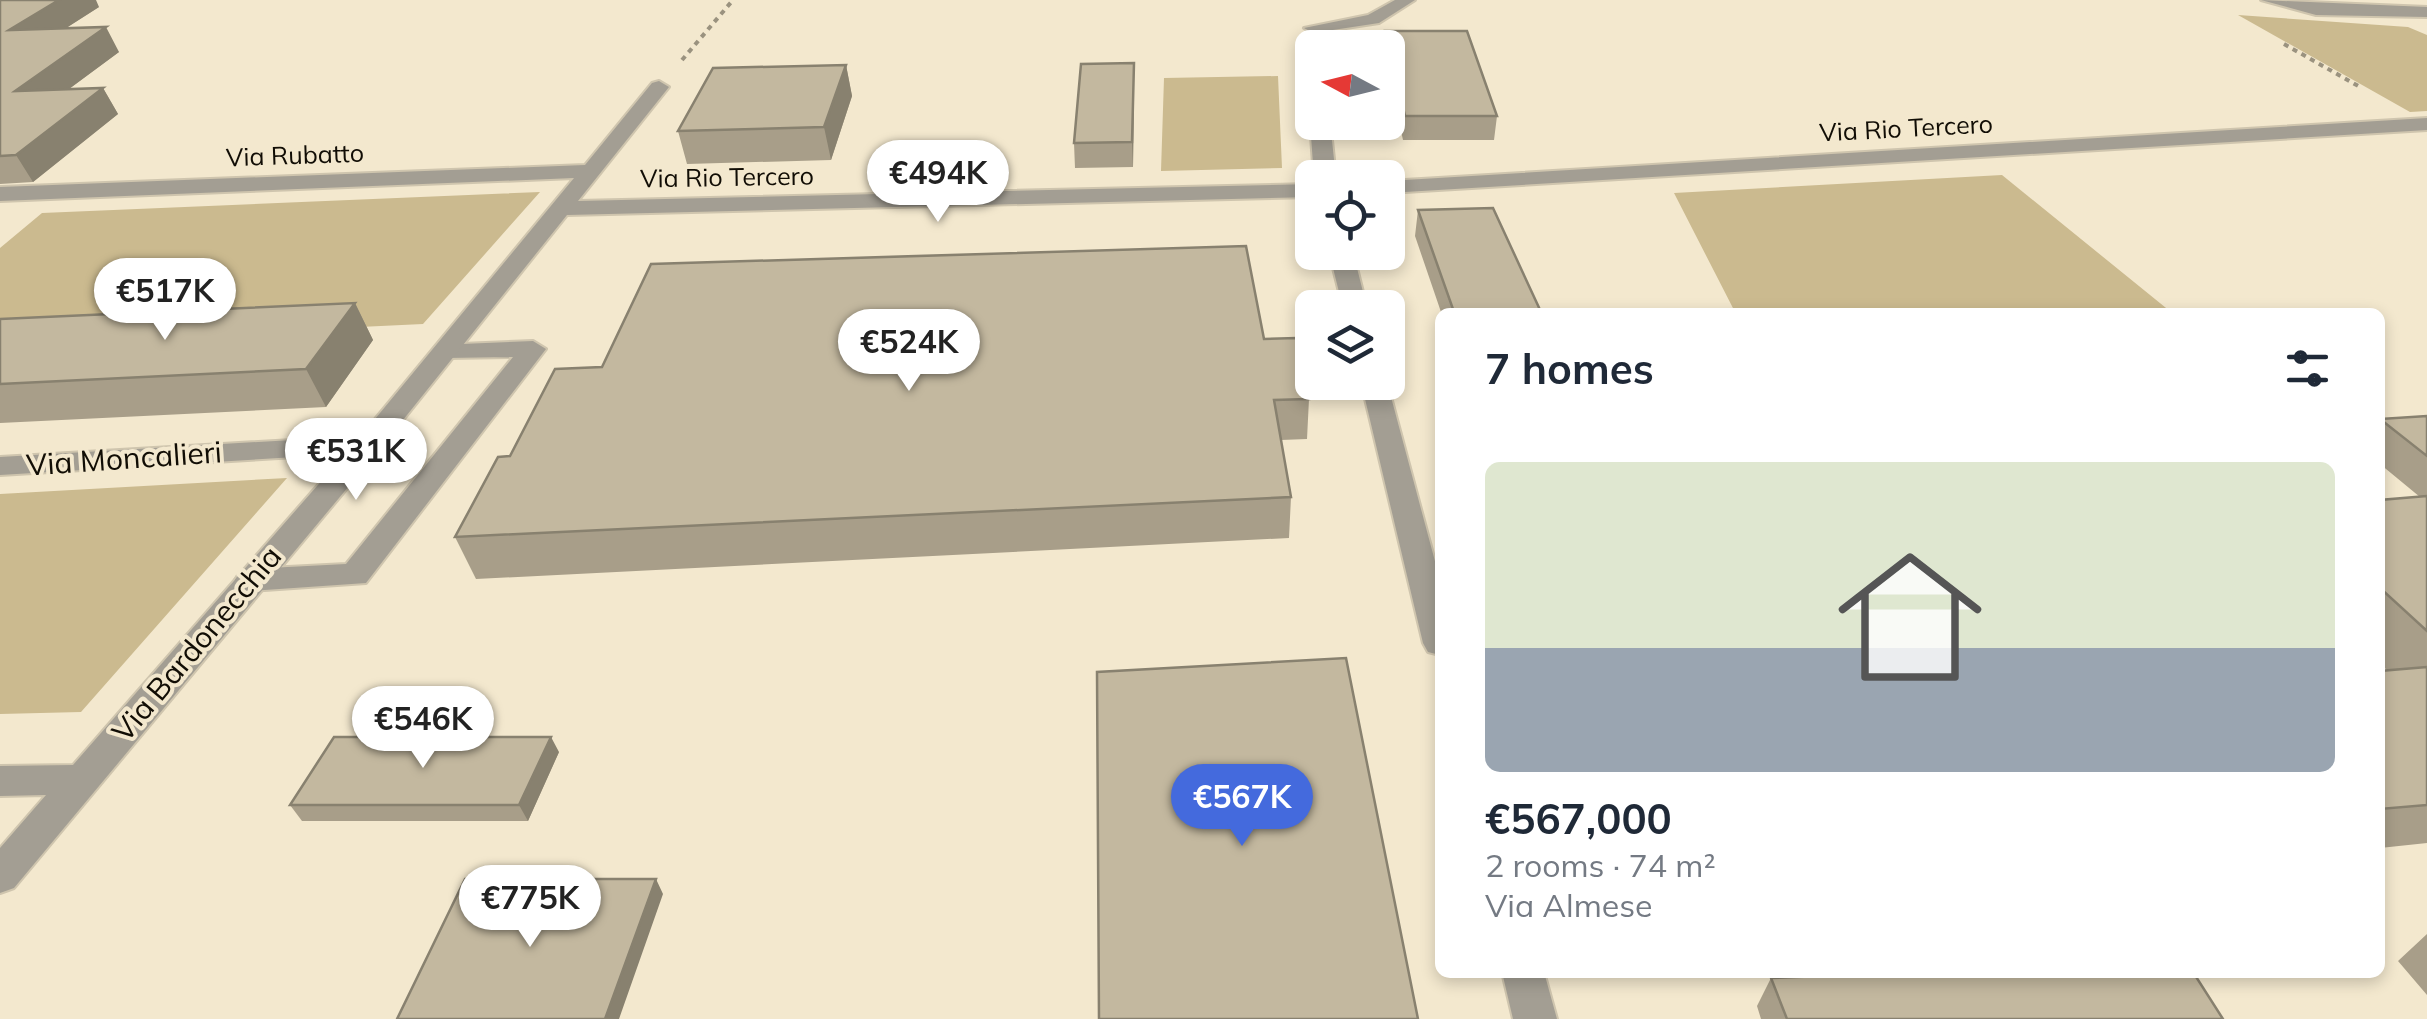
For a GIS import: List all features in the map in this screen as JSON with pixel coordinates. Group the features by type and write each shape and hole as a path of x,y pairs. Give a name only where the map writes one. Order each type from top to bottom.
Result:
{"street":[{"path":"1314,30 1313,21 1373,19 1407,0"},
{"path":"2268,0 2316,10 2424,14"},
{"path":"2390,0 2424,14"},
{"name":"Via Bardonecchia","path":"0,876 368,444 659,87"},
{"name":"Via Rio Tercero","path":"1405,186 2427,124"},
{"name":"Via Rubatto","path":"0,194 592,171"},
{"name":"Via Rio Tercero","path":"563,208 1295,191"},
{"path":"251,580 355,576 533,350 446,350"},
{"path":"1379,400 1435,623"},
{"name":"Via Moncalieri","path":"0,466 368,444"},
{"path":"0,781 81,780"},
{"path":"1525,978 1535,1019"}],"path":[{"path":"659,87 733,0"},
{"path":"2275,38 2376,95"}],"shaded area":[{"path":"2238,15 2408,27 2427,35 2427,111 2410,112"},
{"path":"1278,76 1282,168 1161,171 1164,78"},
{"path":"2002,175 2166,308 1733,308 1674,193"},
{"path":"540,192 423,324 0,344 0,248 42,213"},
{"path":"287,478 81,712 0,714 0,494"}],"building":[{"path":"0,0 59,0 9,30 106,27 15,91 103,88 16,155 0,156"},
{"path":"1405,31 1467,31 1497,116 1405,116"},
{"path":"1134,63 1132,142 1074,143 1081,64"},
{"path":"846,65 824,127 678,131 713,68"},
{"path":"1493,208 1539,308 1453,308 1418,210"},
{"path":"1246,246 1264,339 1295,338 1295,399 1274,400 1291,497 455,537 498,457 510,456 555,369 602,367 651,264"},
{"path":"355,303 306,369 0,384 0,319"},
{"path":"2427,416 2427,456 2385,423 2385,419"},
{"path":"2427,496 2427,631 2385,593 2385,500"},
{"path":"1346,658 1418,1019 1099,1019 1097,672"},
{"path":"2427,667 2427,805 2385,809 2385,671"},
{"path":"334,737 551,737 519,805 290,805"},
{"path":"465,879 656,879 605,1019 397,1019"},
{"path":"1771,978 2197,978 2223,1019 1787,1019"}]}
